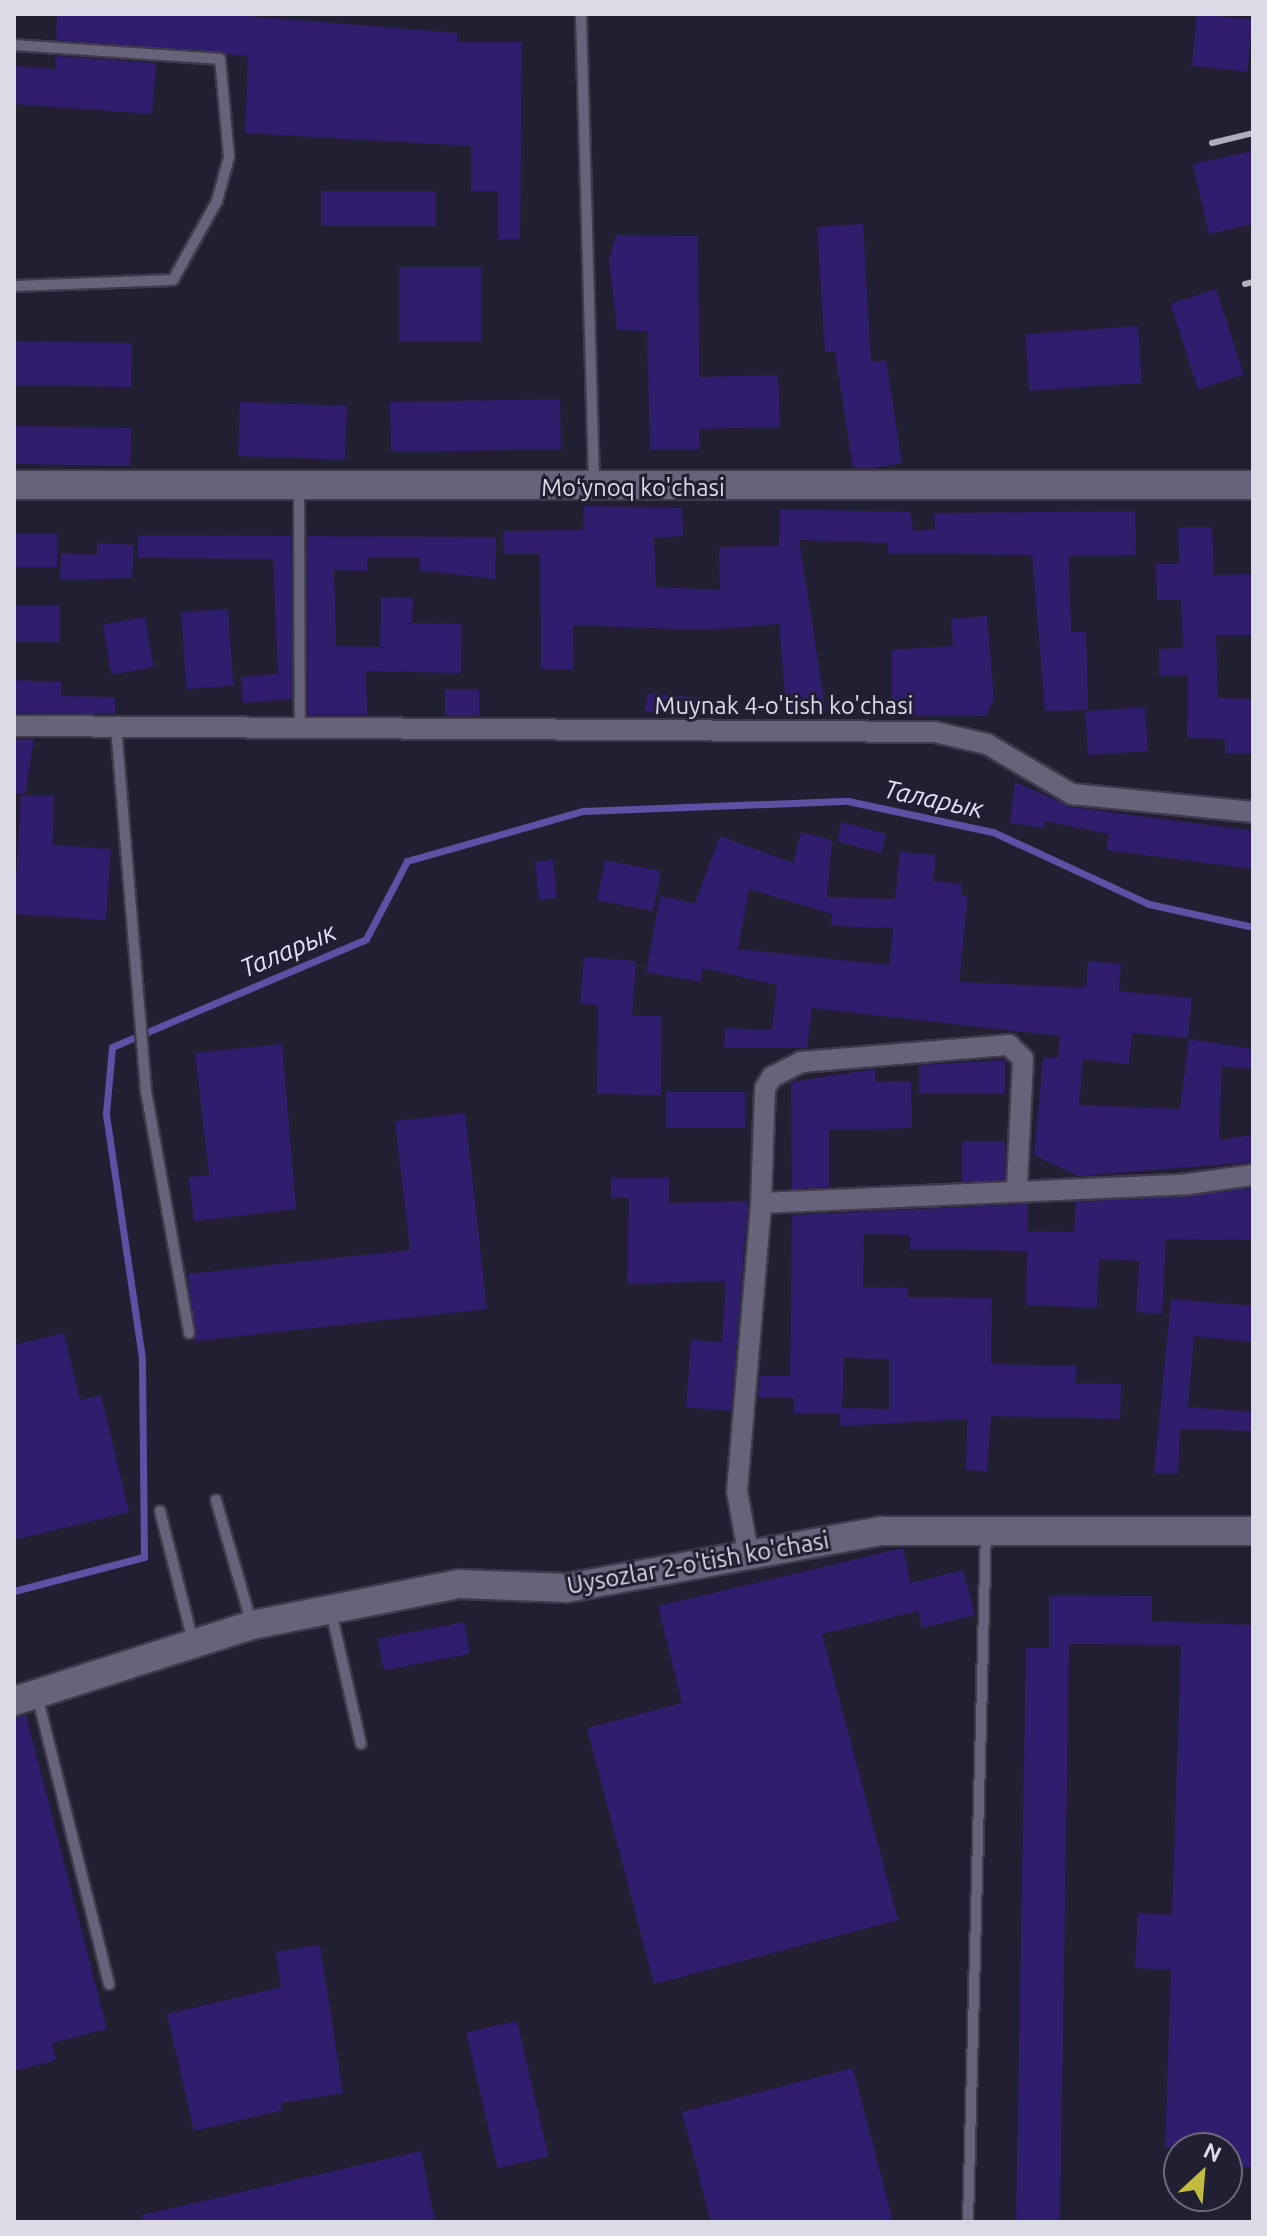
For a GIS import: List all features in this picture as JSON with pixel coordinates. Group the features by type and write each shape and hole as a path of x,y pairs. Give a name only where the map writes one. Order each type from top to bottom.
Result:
{"street":[{"name":"Moʻynoq ko'chasi","path":"14,485 594,488 1253,485"},
{"name":"Muynak 4-o'tish ko'chasi","path":"14,726 116,726 300,733 935,732 987,744 1072,794 1253,812"},
{"path":"748,1552 737,1491 761,1203 765,1088 772,1077 801,1062 1009,1045 1023,1059 1017,1187"},
{"path":"761,1203 1017,1187 1188,1184 1253,1175"},
{"name":"Uysozlar 2-o'tish ko'chasi","path":"25,1697 252,1625 460,1584 567,1588 748,1552 881,1531 986,1526 1253,1531"}],"lane":[{"path":"581,14 594,488"},
{"path":"14,286 173,280 217,201 229,157 220,59 15,45"},
{"path":"299,488 300,733"},
{"path":"116,726 143,1045 189,1333"},
{"path":"216,1500 252,1625"},
{"path":"160,1511 194,1644"},
{"path":"968,2222 986,1526"},
{"path":"330,1609 361,1744"},
{"path":"25,1697 109,1984"}],"building":[{"path":"57,14 222,14 457,33 457,42 522,42 520,239 498,239 498,191 471,191 471,146 245,133 248,56 56,40"},
{"path":"1197,14 1253,20 1247,72 1192,66"},
{"path":"56,56 156,63 152,114 14,104 14,66 55,69"},
{"path":"1253,151 1253,224 1209,234 1193,164"},
{"path":"321,191 436,191 436,226 321,226"},
{"path":"863,224 871,362 886,360 902,463 853,468 835,352 825,352 817,227"},
{"path":"616,235 698,236 699,377 778,375 780,427 699,429 700,449 650,450 647,331 617,330 609,260"},
{"path":"399,267 481,267 481,342 399,342"},
{"path":"1216,289 1244,375 1198,389 1170,304"},
{"path":"1138,326 1142,383 1029,391 1025,334"},
{"path":"14,341 132,343 131,387 14,385"},
{"path":"560,399 561,449 391,452 390,402"},
{"path":"240,402 347,406 345,460 238,456"},
{"path":"14,426 131,428 130,466 14,464"},
{"path":"584,506 682,508 683,536 654,538 656,587 720,590 719,547 779,546 780,509 910,512 913,531 935,529 934,513 1135,511 1136,555 1069,556 1071,632 1086,632 1088,710 1045,711 1032,555 888,553 888,543 799,540 826,712 787,714 779,624 702,630 573,625 574,669 541,669 540,554 504,554 503,531 583,530"},
{"path":"1178,527 1212,527 1214,575 1253,574 1253,635 1216,635 1218,698 1253,699 1253,753 1225,753 1225,739 1187,738 1188,675 1159,676 1159,649 1183,648 1181,600 1157,600 1156,564 1179,564"},
{"path":"14,534 57,534 57,567 14,567"},
{"path":"138,535 291,536 292,699 243,703 241,677 278,674 273,559 138,558"},
{"path":"307,536 496,537 495,579 419,570 420,558 367,557 367,571 334,570 336,646 380,647 381,597 413,598 412,623 462,624 461,673 366,671 367,715 308,715"},
{"path":"97,543 134,545 132,578 60,580 61,553 97,555"},
{"path":"14,606 60,606 60,642 14,642"},
{"path":"228,609 233,686 186,689 181,612"},
{"path":"987,616 994,699 986,716 892,715 892,650 953,646 951,619"},
{"path":"145,617 154,667 112,675 103,624"},
{"path":"14,680 62,682 61,696 115,697 115,714 14,713"},
{"path":"445,689 479,689 479,716 445,716"},
{"path":"647,693 711,699 709,717 645,711"},
{"path":"1145,707 1148,751 1088,755 1085,711"},
{"path":"14,739 34,739 25,794 14,793"},
{"path":"1015,782 1071,807 1253,831 1253,869 1106,850 1109,834 1045,821 1044,828 1010,823"},
{"path":"21,795 54,796 53,845 111,849 106,920 14,914"},
{"path":"842,822 886,834 881,853 837,841"},
{"path":"801,832 832,840 827,897 895,899 900,852 936,855 933,881 962,884 961,895 968,895 959,982 1086,988 1088,961 1121,964 1119,991 1192,998 1188,1038 1132,1033 1129,1064 1083,1059 1079,1105 1180,1109 1189,1039 1253,1049 1253,1069 1222,1066 1219,1140 1253,1135 1253,1162 1078,1176 1034,1155 1043,1058 1058,1058 1060,1036 812,1008 807,1048 724,1048 725,1028 772,1030 777,985 703,968 701,982 646,972 660,896 695,903 720,836 793,863","holes":["749,889 832,914 831,926 893,928 889,965 738,949"]},
{"path":"553,860 557,898 539,900 535,862"},
{"path":"605,860 661,871 653,911 597,900"},
{"path":"584,957 636,961 632,1016 662,1016 661,1095 597,1094 598,1005 580,1004"},
{"path":"282,1044 296,1209 194,1221 189,1177 209,1175 195,1053"},
{"path":"1005,1060 1005,1093 919,1093 919,1065"},
{"path":"875,1069 875,1082 911,1081 912,1128 829,1130 829,1187 792,1189 791,1082"},
{"path":"666,1092 745,1092 745,1128 666,1128"},
{"path":"465,1113 487,1309 196,1341 188,1274 410,1250 395,1121"},
{"path":"962,1141 1005,1141 1005,1181 962,1181"},
{"path":"611,1178 669,1178 669,1203 748,1201 731,1411 686,1407 691,1340 722,1342 726,1281 627,1284 629,1198 611,1198"},
{"path":"1253,1188 1253,1240 1166,1239 1162,1314 1136,1312 1139,1261 1099,1259 1097,1308 1026,1305 1027,1251 910,1249 910,1235 864,1234 863,1287 908,1288 908,1297 992,1298 991,1364 1077,1366 1076,1383 1121,1384 1120,1419 991,1416 987,1471 966,1470 967,1419 840,1426 840,1413 794,1413 794,1398 758,1397 760,1376 790,1376 792,1215 1028,1204 1028,1231 1074,1232 1076,1202","holes":["844,1358 889,1359 889,1409 842,1408"]},
{"path":"1171,1299 1253,1306 1253,1342 1194,1336 1188,1407 1253,1412 1253,1431 1180,1429 1178,1474 1154,1473"},
{"path":"64,1333 80,1400 101,1395 129,1512 14,1540 14,1345"},
{"path":"903,1548 911,1583 963,1570 975,1615 922,1628 918,1611 822,1634 898,1920 654,1984 587,1728 682,1703 658,1606"},
{"path":"1049,1595 1152,1596 1152,1621 1253,1625 1253,2167 1243,2167 1243,2132 1166,2132 1171,1970 1135,1968 1138,1913 1172,1915 1181,1645 1069,1644 1060,2222 1016,2222 1026,1648 1049,1648"},
{"path":"464,1622 470,1653 384,1670 378,1639"},
{"path":"26,1715 107,2029 52,2043 56,2060 14,2071 14,1718"},
{"path":"320,1945 343,2093 281,2103 283,2110 194,2131 167,2014 281,1987 276,1952"},
{"path":"517,2021 548,2156 498,2168 466,2033"},
{"path":"853,2068 893,2222 711,2222 682,2112"},
{"path":"421,2151 435,2222 143,2222 142,2215"}],"waterway":[{"name":"Таларык","path":"14,1591 144,1557 142,1358 106,1113 112,1047 366,939 407,861 583,811 848,801 993,832 1149,904 1253,927"}],"railway":[{"path":"1212,143 1253,133"},
{"path":"1245,284 1253,282"}]}
